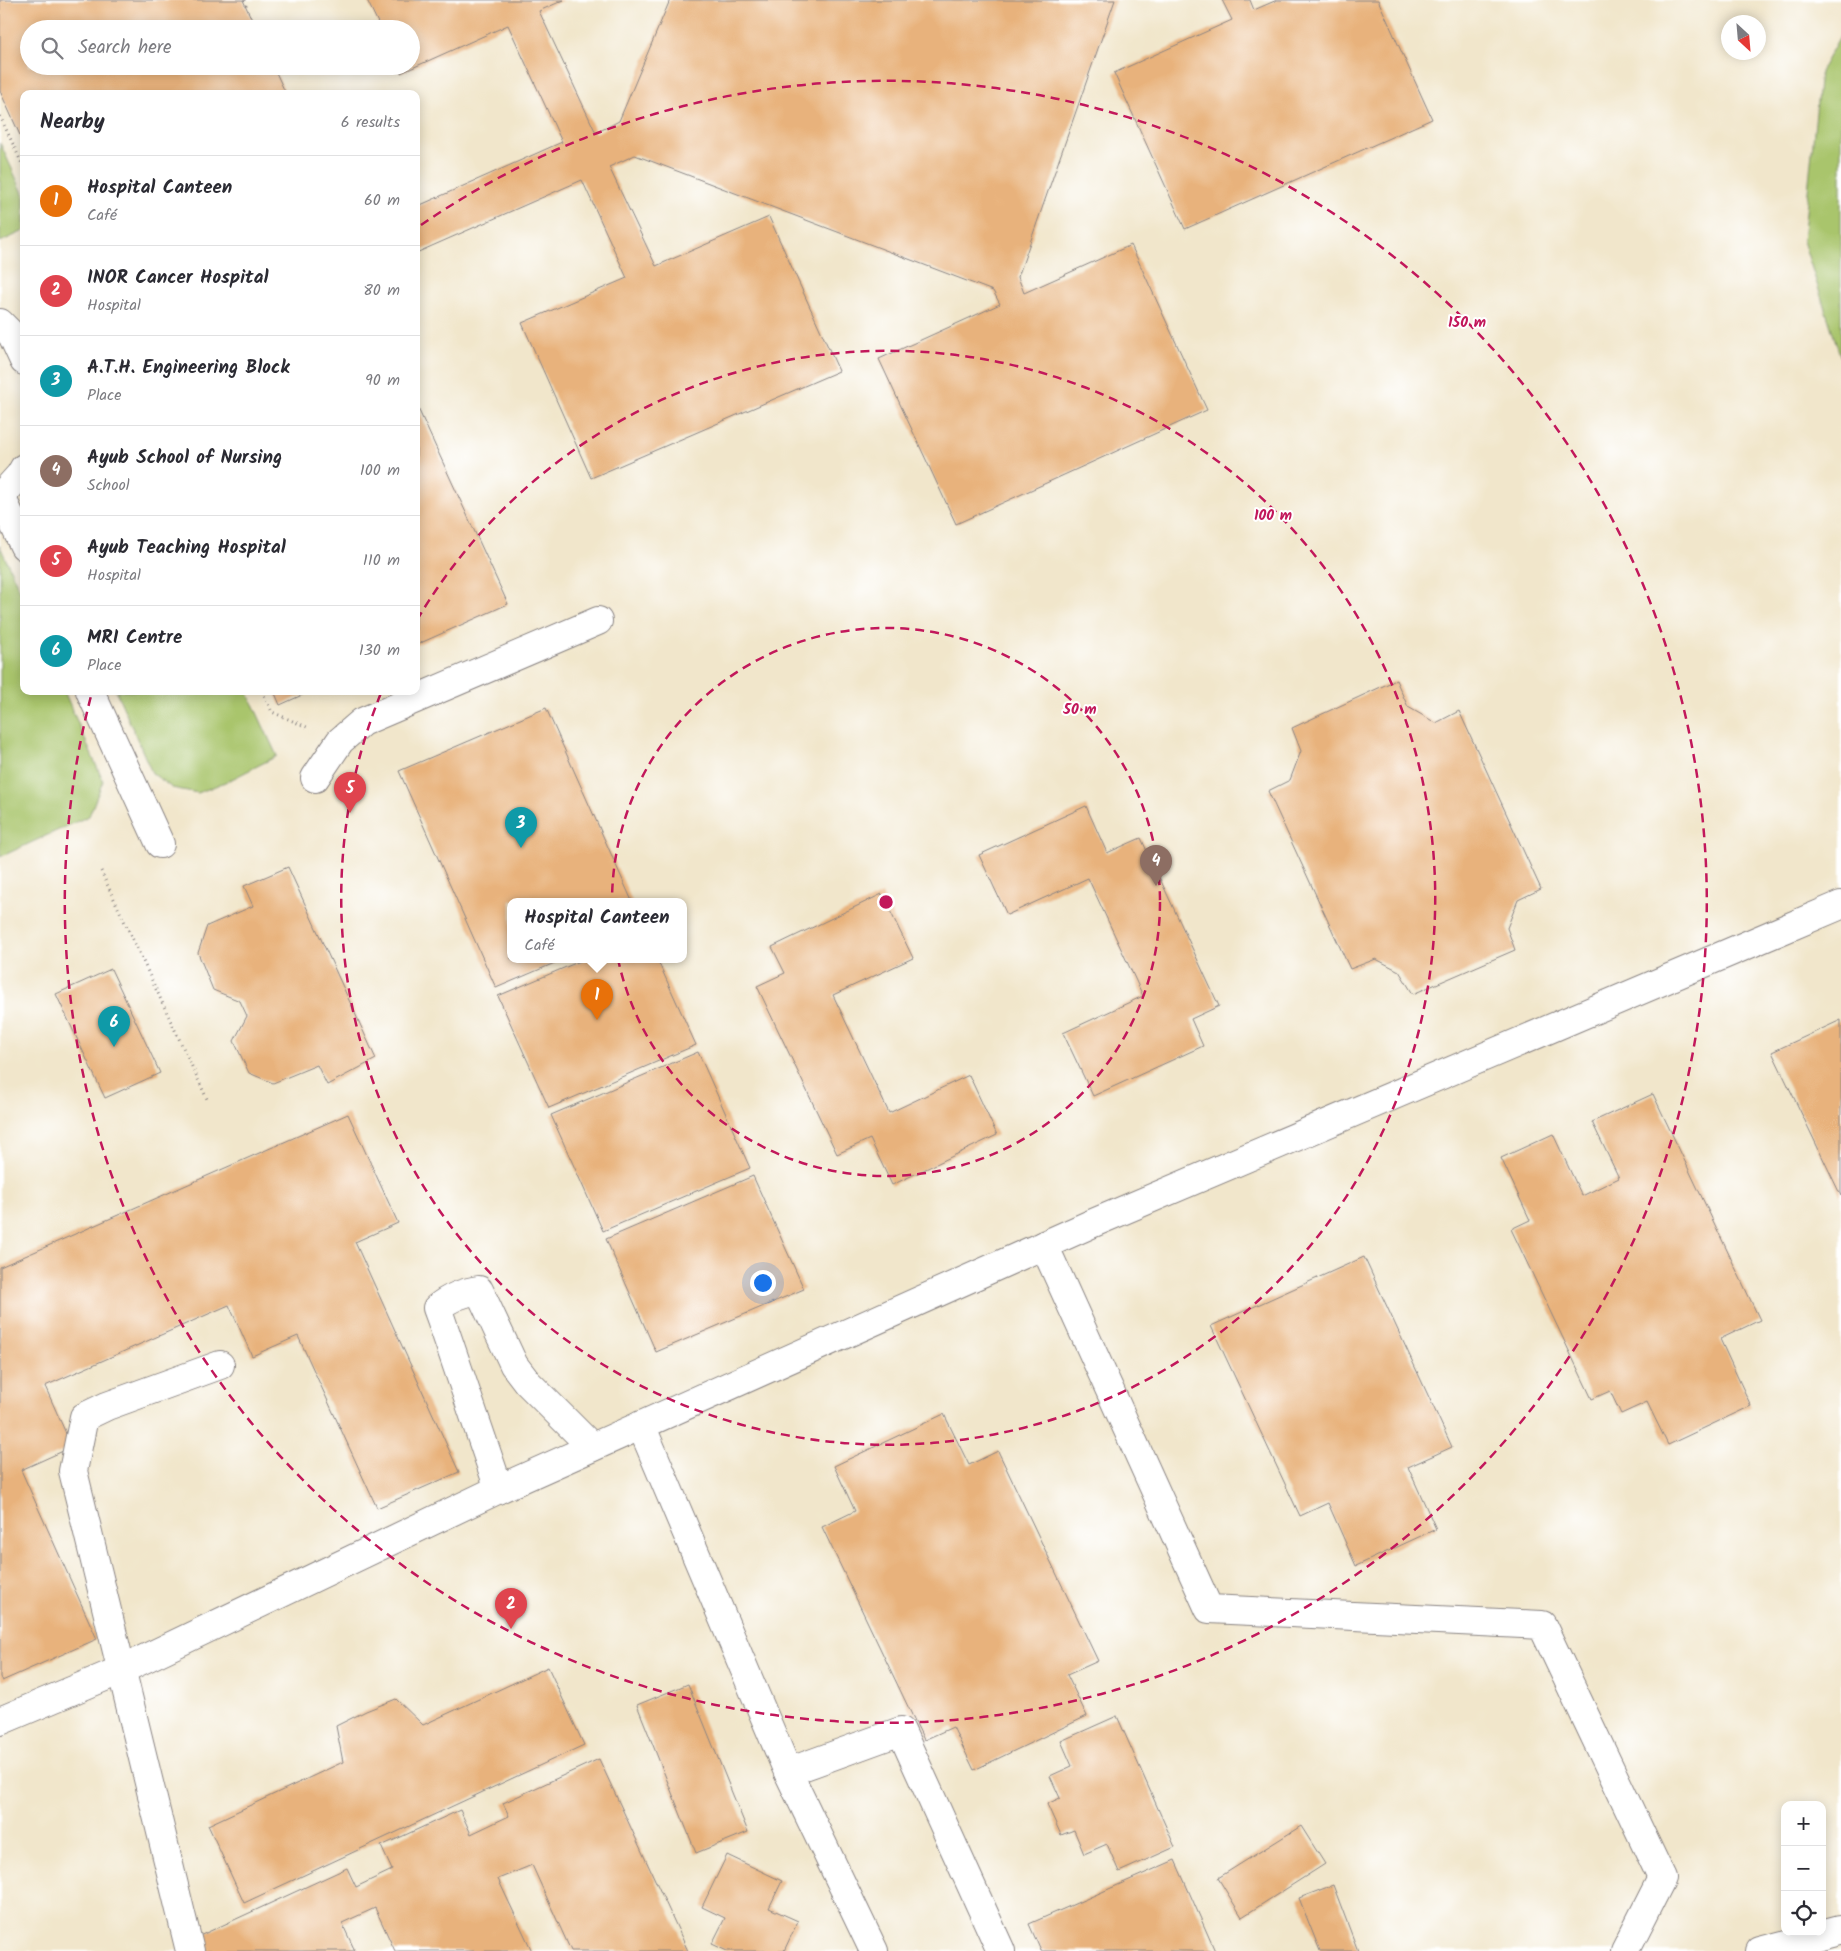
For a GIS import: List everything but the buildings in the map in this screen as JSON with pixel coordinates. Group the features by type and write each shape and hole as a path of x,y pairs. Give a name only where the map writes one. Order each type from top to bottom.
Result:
{"street":[{"path":"0,323 12,335 20,352"},
{"path":"20,475 1,495 20,537"},
{"path":"315,778 340,742 362,722 598,621"},
{"path":"92,695 160,844"},
{"path":"0,1721 121,1670 499,1489 1044,1245 1375,1102 1841,905"},
{"path":"1044,1245 1209,1609 1542,1625 1662,1878 1624,1951"},
{"path":"499,1489 437,1308 444,1302 469,1291 478,1290 514,1364 527,1382 592,1447"},
{"path":"190,1951 73,1471 84,1417 106,1406 220,1365"},
{"path":"641,1425 788,1772 874,1951"},
{"path":"788,1772 901,1731 1000,1951"},
{"path":"1760,1951 1841,1930"}],"path":[{"path":"245,0 246,6"},
{"path":"0,116 20,159"},
{"path":"264,695 272,712 340,742"},
{"path":"101,871 208,1101"}],"green space":[{"path":"1841,34 1841,358 1803,241 1820,72"},
{"path":"0,143 20,186 20,233 0,242"},
{"path":"0,546 20,591 20,695 66,695 103,781 89,816 0,857"},
{"path":"118,695 249,695 277,756 230,780 198,793 172,788 152,773"}],"place":[{"name":"Ayub Teaching Hospital","path":"350,813"},
{"name":"A.T.H. Engineering Block","path":"521,848"},
{"name":"Ayub School of Nursing","path":"1156,886"},
{"name":"Hospital Canteen","path":"597,1020"},
{"name":"MRI Centre","path":"114,1047"},
{"name":"INOR Cancer Hospital","path":"511,1629"}]}
